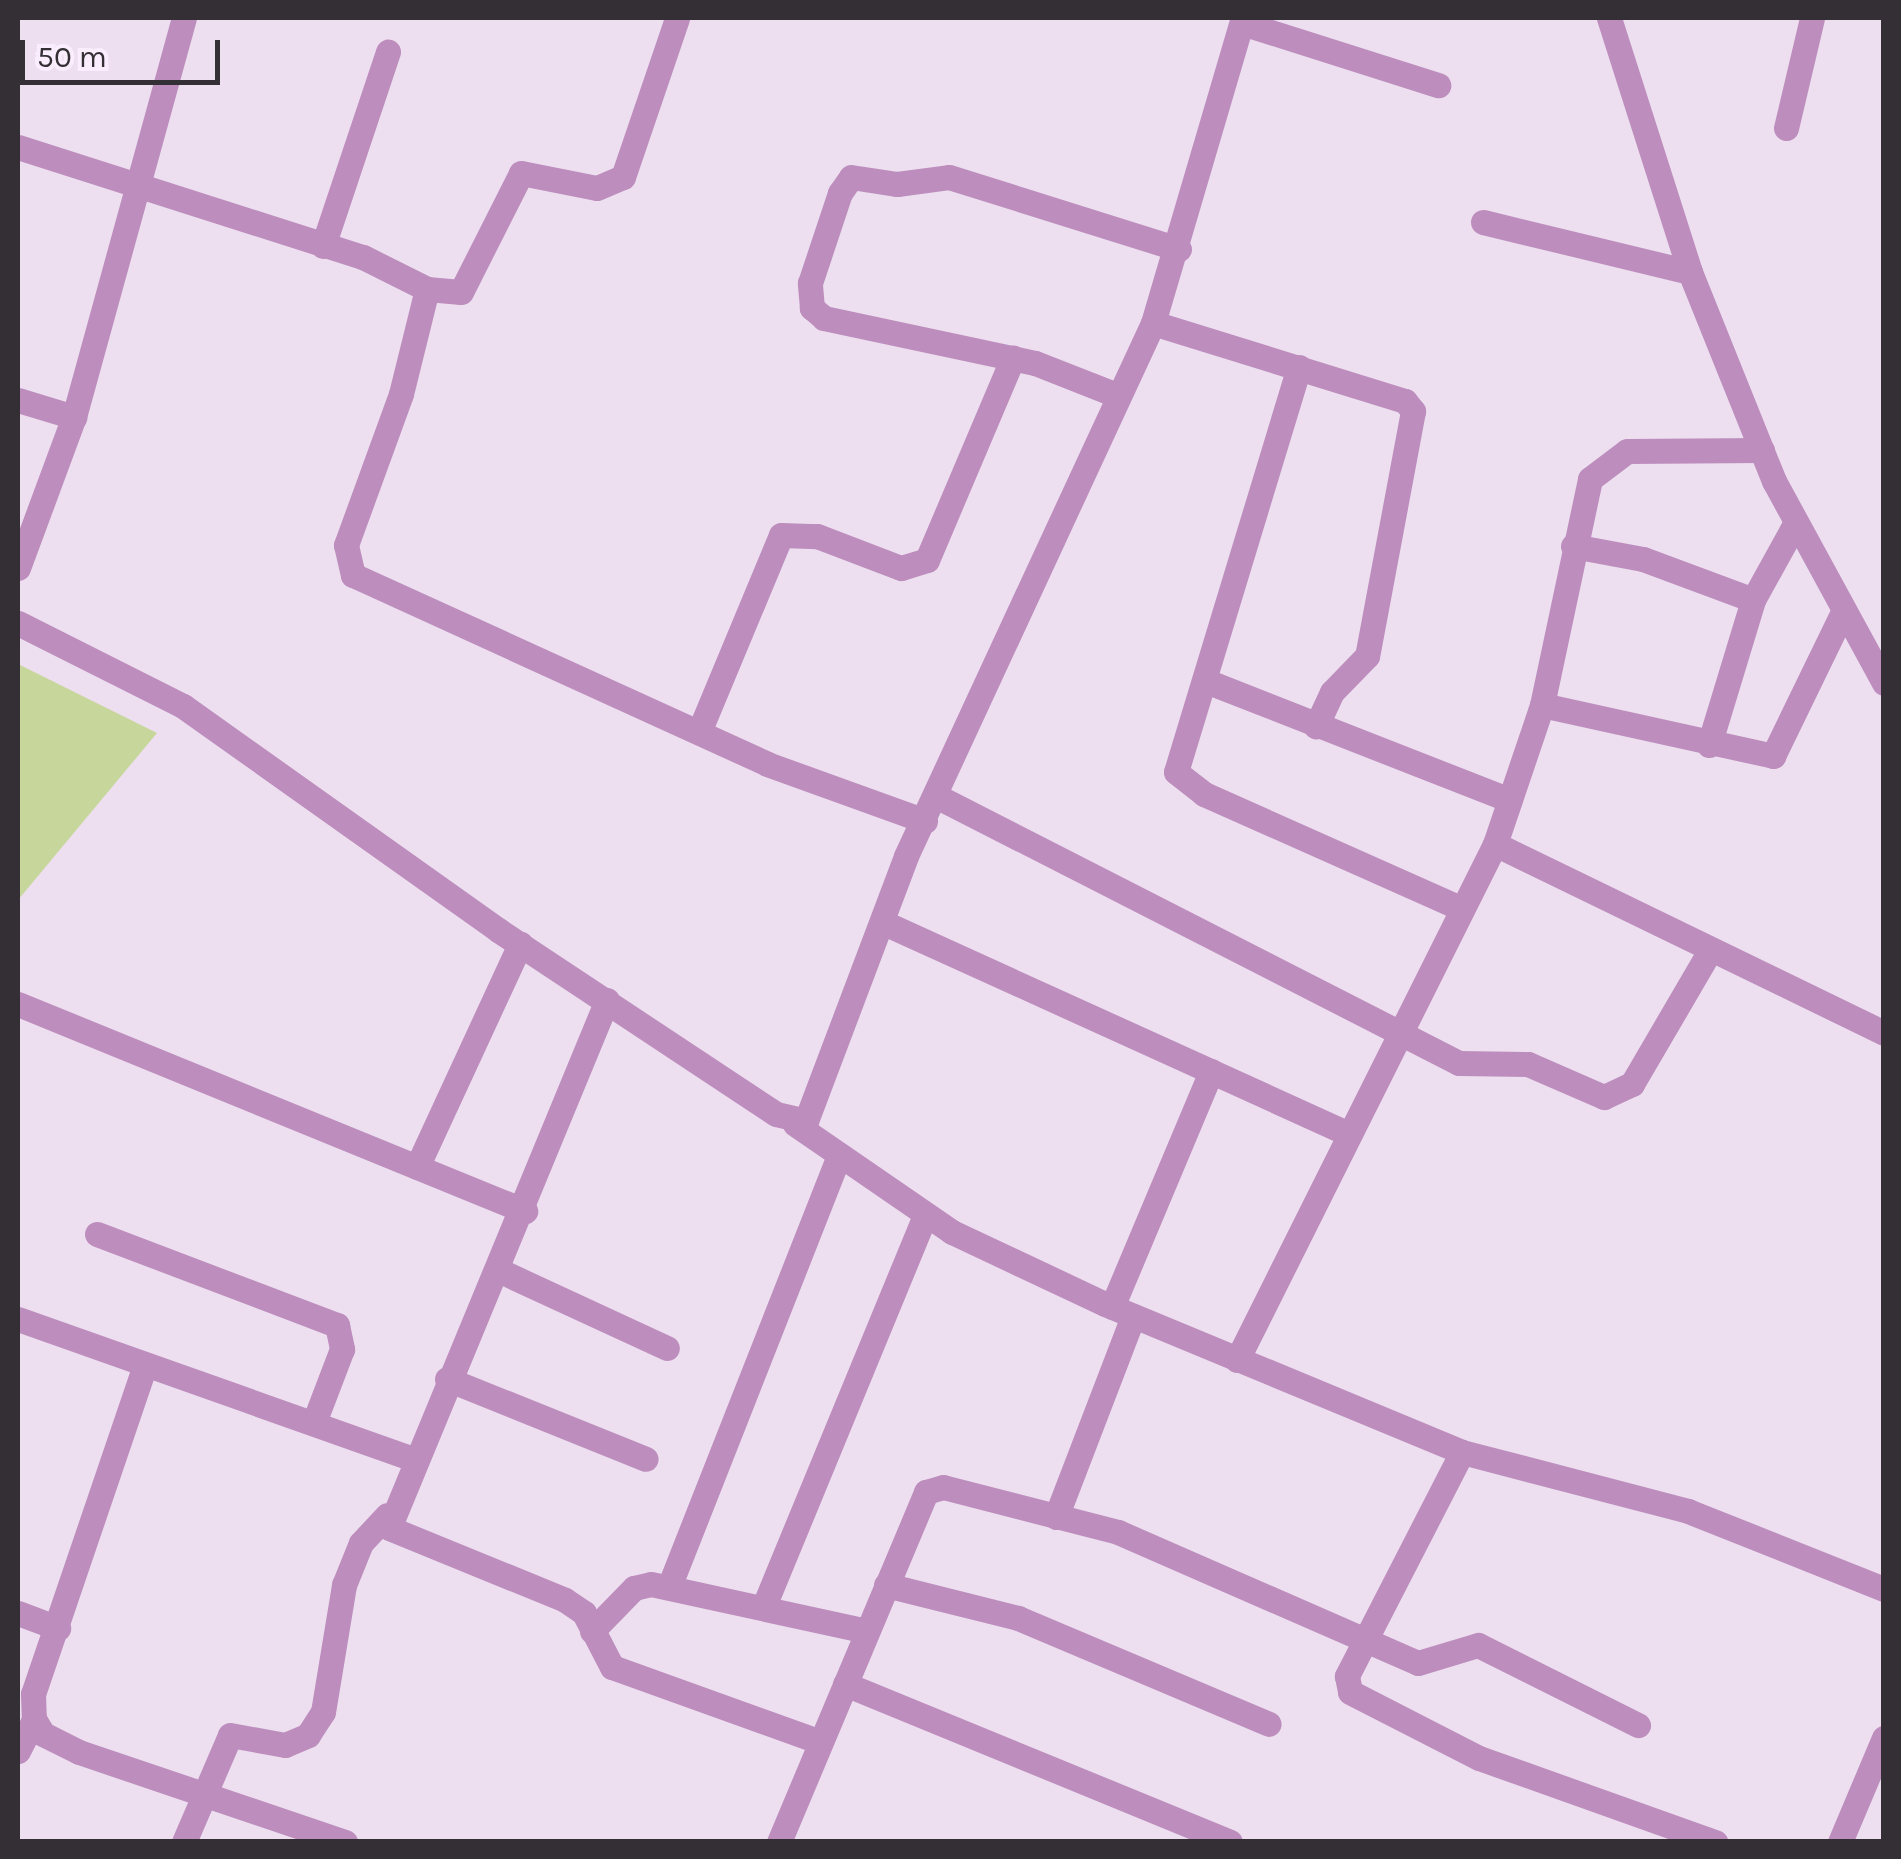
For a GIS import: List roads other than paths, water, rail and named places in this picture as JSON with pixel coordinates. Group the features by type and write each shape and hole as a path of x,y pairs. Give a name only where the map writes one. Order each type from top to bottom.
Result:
{"street":[{"path":"18,568 74,417 142,188 184,18"},
{"path":"18,147 323,246 427,289 461,292 470,282 522,173 597,188 623,177 677,18"},
{"path":"1610,18 1690,272 1762,450 1841,616 1881,666"},
{"path":"1786,128 1812,18"},
{"path":"796,1124 816,1110 882,922 925,821 1114,394 1154,323 1179,249 1242,20 1438,85"},
{"path":"323,246 388,52"},
{"path":"1114,394 1013,357 853,327 812,308 810,284 851,177 897,184 948,177 1179,249"},
{"path":"1483,222 1690,272"},
{"path":"427,289 346,564 366,584 699,732 925,821"},
{"path":"1154,323 1405,401 1414,427 1366,656 1332,692 1316,726"},
{"path":"699,732 781,535 817,536 901,568 927,560 1013,357"},
{"path":"1299,366 1206,681 1176,755 1186,784 1462,909"},
{"path":"18,400 74,417"},
{"path":"1237,1360 1495,844 1542,705 1590,479 1608,457 1762,450"},
{"path":"1708,745 1753,600 1795,524"},
{"path":"1573,546 1644,559 1753,600"},
{"path":"1542,705 1754,756 1785,746 1841,616"},
{"path":"18,623 182,706 520,944 796,1124 925,1216 1123,1312 1462,1452 1688,1512 1884,1589"},
{"path":"1206,681 1510,800"},
{"path":"938,797 1473,1068 1528,1064 1586,1092 1620,1096 1663,1041 1711,949"},
{"path":"1495,844 1884,1033"},
{"path":"882,922 1349,1134"},
{"path":"417,1167 520,944"},
{"path":"184,1842 230,1736 285,1745 308,1736 323,1712 344,1585 361,1542 387,1516 525,1211 559,1101 606,1000"},
{"path":"18,1004 525,1211"},
{"path":"1056,1517 1123,1312 1210,1071"},
{"path":"669,1588 839,1155"},
{"path":"764,1606 925,1216"},
{"path":"97,1234 337,1325 342,1349 316,1417"},
{"path":"498,1270 667,1348"},
{"path":"18,1319 144,1368 316,1417 411,1458"},
{"path":"18,1752 34,1719 33,1694 144,1368"},
{"path":"447,1380 646,1459"},
{"path":"1462,1452 1370,1643 1347,1676 1360,1703 1480,1758 1715,1842"},
{"path":"779,1842 926,1492 966,1490 1151,1545 1418,1663 1478,1645 1638,1725"},
{"path":"387,1516 398,1536 565,1600 592,1630 612,1667 820,1742"},
{"path":"886,1585 1018,1618 1270,1724"},
{"path":"592,1630 634,1588 669,1588 867,1631"},
{"path":"18,1613 58,1628"},
{"path":"844,1684 1230,1842"},
{"path":"34,1719 43,1734 79,1752 205,1789 344,1842"},
{"path":"1840,1842 1884,1738"}]}
